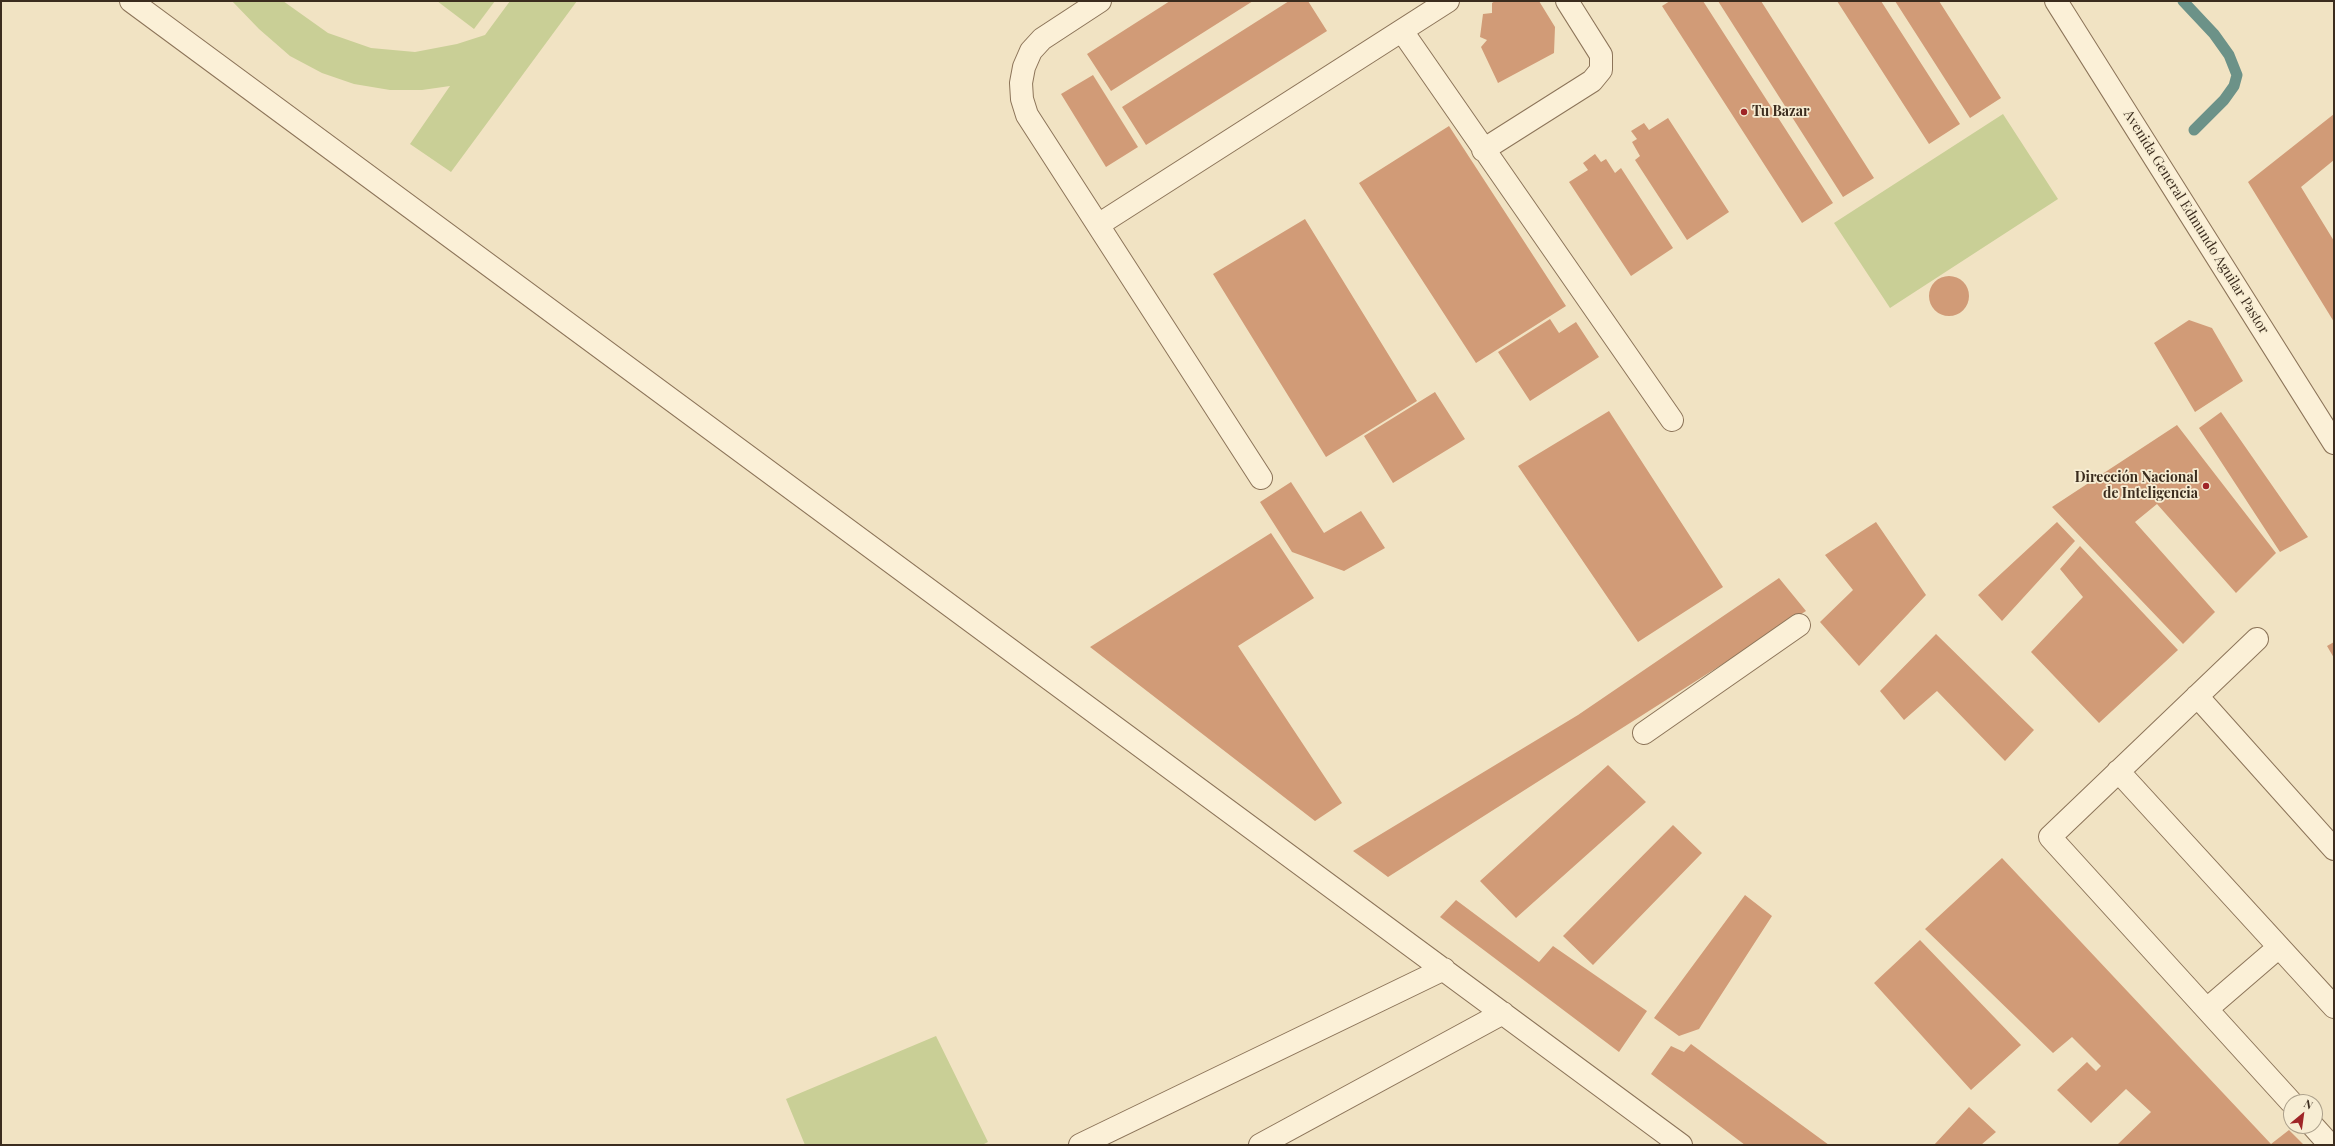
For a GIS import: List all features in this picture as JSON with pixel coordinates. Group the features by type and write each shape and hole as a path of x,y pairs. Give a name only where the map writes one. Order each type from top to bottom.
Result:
{"street":[{"path":"131,1 1504,1013 1680,1145"},
{"path":"1100,1 1042,39 1031,52 1024,67 1021,83 1022,99 1027,115 1261,478"},
{"path":"1098,225 1448,1"},
{"path":"1483,150 1592,82 1601,70 1601,55 1567,1"},
{"name":"Avenida General Edmundo Aguilar Pastor","path":"2056,1 2334,444"},
{"path":"1402,31 1483,150 1672,420"},
{"path":"1644,733 1798,625"},
{"path":"2257,639 2050,837 2284,1094"},
{"path":"2197,696 2334,849"},
{"path":"2118,771 2334,1007"},
{"path":"2207,1009 2279,947"},
{"path":"1080,1145 1444,969"},
{"path":"1260,1145 1504,1013"},
{"path":"2320,1134 2330,1145"}],"green space":[{"path":"232,1 283,1 328,33 371,48 415,52 457,44 485,35 510,1 577,1 451,172 410,144 450,86 422,90 390,90 354,84 322,73 290,56 259,29"},
{"path":"437,1 495,1 474,29"},
{"path":"2003,114 2058,199 1890,308 1834,223"},
{"path":"936,1036 988,1142 982,1145 805,1145 786,1099"}],"building":[{"path":"1170,1 1253,1 1111,91 1087,54"},
{"path":"1289,1 1308,1 1327,31 1146,145 1122,107"},
{"path":"1495,1 1539,1 1555,27 1554,53 1498,83 1481,47 1487,40 1480,37 1483,14 1492,13 1492,3"},
{"path":"1670,1 1703,1 1833,203 1802,223 1662,6"},
{"path":"1718,1 1761,1 1874,178 1843,197"},
{"path":"1837,1 1881,1 1960,124 1929,144"},
{"path":"1895,1 1939,1 2001,98 1970,118"},
{"path":"1093,75 1138,147 1106,167 1061,94"},
{"path":"2334,114 2334,160 2301,187 2334,241 2334,322 2248,182"},
{"path":"1668,118 1729,212 1687,240 1635,160 1640,156 1632,142 1637,139 1631,131 1644,123 1649,130"},
{"path":"1449,126 1566,306 1476,363 1359,183"},
{"path":"1595,154 1601,162 1606,159 1615,173 1621,168 1673,248 1631,276 1569,182 1588,170 1583,163"},
{"path":"1305,219 1417,401 1326,457 1213,274"},
{"path":"1953,276 1960,279 1966,285 1969,296 1968,304 1960,313 1953,316 1945,316 1938,313 1930,304 1929,292 1932,285 1941,277"},
{"path":"1550,319 1559,333 1576,322 1599,357 1530,401 1498,352"},
{"path":"2189,320 2212,328 2243,381 2195,412 2154,343"},
{"path":"1435,392 1465,439 1393,483 1364,436"},
{"path":"1609,411 1723,587 1638,642 1518,466"},
{"path":"2221,412 2308,537 2280,552 2199,428"},
{"path":"2177,425 2276,553 2236,593 2157,504 2135,522 2215,612 2183,644 2052,507"},
{"path":"1291,482 1324,533 1361,511 1385,548 1344,571 1292,552 1260,502"},
{"path":"1876,522 1926,595 1859,666 1820,622 1853,590 1825,555"},
{"path":"2057,522 2075,541 2002,621 1978,595"},
{"path":"1271,533 1314,598 1238,646 1342,803 1315,821 1090,647"},
{"path":"2080,546 2178,650 2099,723 2031,652 2083,597 2060,569"},
{"path":"1779,578 1806,611 1388,877 1353,851 1578,715"},
{"path":"1936,634 2034,730 2005,761 1937,691 1904,720 1880,691"},
{"path":"2334,642 2334,658 2327,646"},
{"path":"1608,765 1646,802 1516,918 1480,881"},
{"path":"1673,825 1702,853 1593,965 1563,936"},
{"path":"2002,858 2271,1144 2284,1134 2293,1134 2304,1145 2117,1145 2151,1112 2126,1089 2091,1123 2057,1090 2087,1062 2096,1071 2101,1066 2072,1037 2053,1053 1925,929"},
{"path":"1745,895 1772,916 1699,1029 1679,1036 1654,1018"},
{"path":"1456,900 1539,962 1553,946 1647,1011 1619,1052 1440,917"},
{"path":"1920,940 2021,1045 1971,1090 1874,983"},
{"path":"1691,1044 1829,1145 1745,1145 1651,1074 1671,1046 1684,1052"},
{"path":"1969,1107 1996,1132 1981,1145 1934,1145"}],"waterway":[{"path":"2183,1 2214,34 2229,55 2237,75 2234,86 2224,100 2194,130"}],"place":[{"name":"Tu Bazar","path":"1744,112"},
{"name":"Dirección Nacional de Inteligencia","path":"2206,486"}]}
